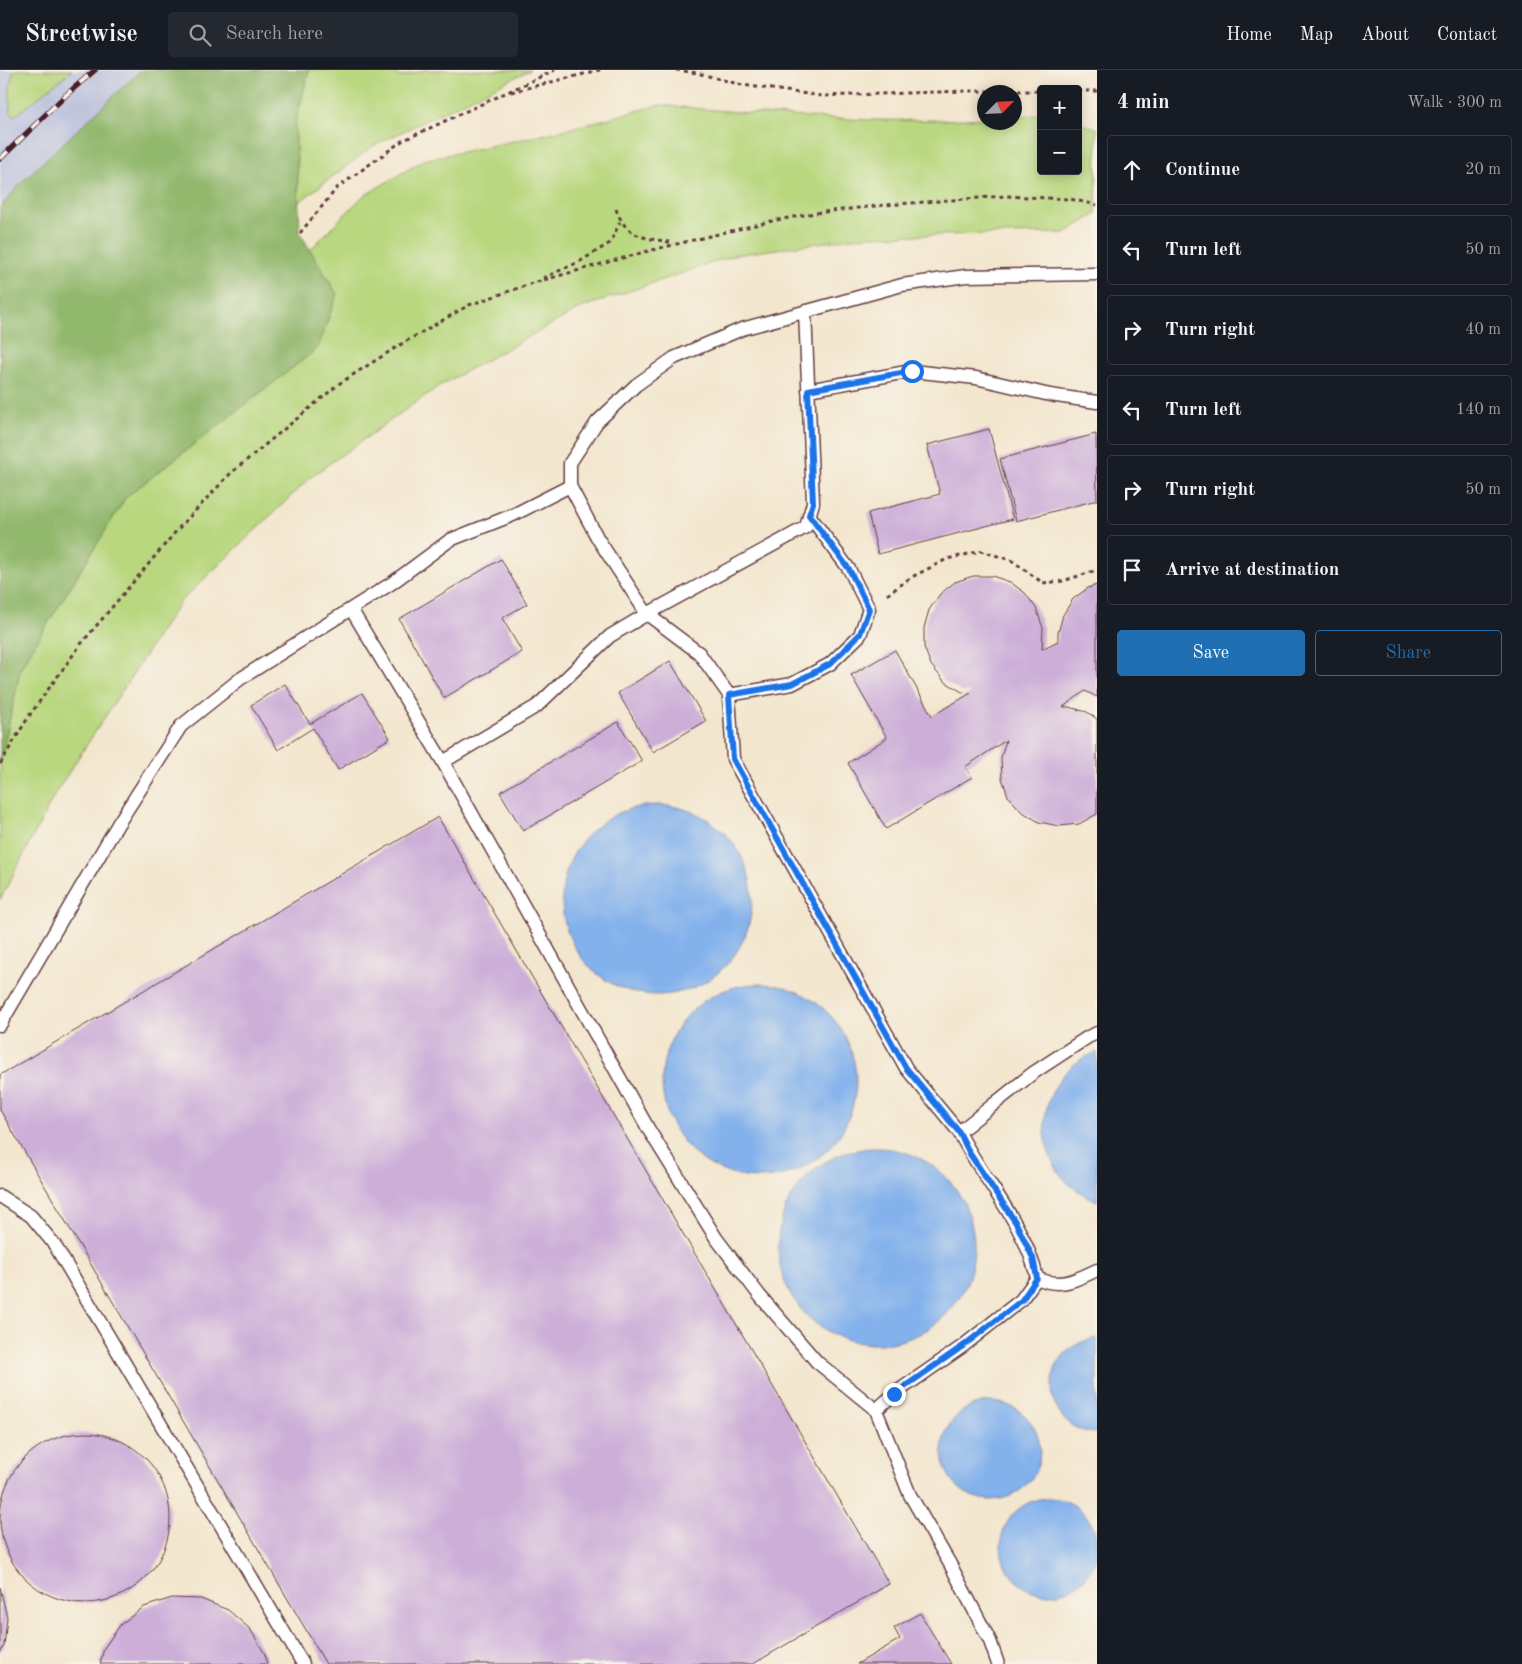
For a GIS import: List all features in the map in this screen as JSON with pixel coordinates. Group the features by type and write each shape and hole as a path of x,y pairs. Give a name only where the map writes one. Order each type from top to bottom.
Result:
{"lane":[{"path":"876,1410 894,1394 963,1346 1022,1300 1037,1278 1033,1258 1016,1223 970,1154 959,1132 906,1068 733,759 729,695 699,653 647,614 598,538 570,486 570,463 597,422 636,385 674,358 742,329 902,285 966,276 1097,274"},
{"path":"443,762 537,706 610,636 806,527 813,503 805,312"},
{"path":"808,390 912,371 976,378 1050,395 1097,402"},
{"path":"0,1025 118,824 181,726 240,679 392,583 450,540 513,515 570,486"},
{"path":"729,695 792,684 830,664 860,634 869,609 849,569 809,515"},
{"path":"351,609 443,762 645,1122 716,1238 760,1296 817,1362 876,1410 910,1495 950,1564 990,1641 998,1664"},
{"path":"959,1132 1033,1073 1097,1033"},
{"path":"0,1196 31,1216 54,1244 302,1664"},
{"path":"1037,1278 1049,1284 1073,1282 1097,1270"}],"path":[{"path":"300,234 336,188 402,141 556,70"},
{"path":"503,94 600,70"},
{"path":"676,70 697,73 742,85 822,96 967,91 1037,91"},
{"path":"1082,91 1097,91"},
{"path":"0,764 29,716 81,644 178,529 231,473 340,383 403,343 469,305 533,283 677,244 780,219 815,213 884,205 1005,196 1070,199 1097,204"},
{"path":"616,209 620,222 627,230 637,235 677,244"},
{"path":"533,283 579,262 610,243 620,222"},
{"path":"869,609 910,578 947,559 981,550 1011,560 1043,583 1063,581 1097,570"}],"shaded area":[{"path":"0,70 14,70 10,86 56,82 72,70 141,70 21,183 0,208"}],"green space":[{"path":"14,70 72,70 15,116 10,112 10,86"},
{"path":"141,70 309,70 295,124 300,233 337,294 318,348 126,497 21,667 0,764 0,208 21,183"},
{"path":"309,70 388,70 401,77 425,70 530,70 373,146 299,202 295,124"},
{"path":"659,105 862,120 977,118 977,130 1022,130 1022,116 1037,115 1037,175 1082,175 1082,124 1097,128 1096,214 1065,233 868,236 735,255 583,307 439,386 312,476 180,602 56,792 0,900 0,764 21,667 126,497 318,348 337,294 310,250 362,197 424,160 560,131"}],"water":[{"path":"666,805 676,806 702,816 718,826 731,839 745,863 751,881 751,919 745,937 731,961 718,974 694,988 676,994 648,995 638,994 612,984 596,974 583,961 569,937 563,919 562,891 563,881 573,855 583,839 596,826 620,812 638,806"},
{"path":"759,984 787,988 805,996 820,1006 834,1020 844,1035 852,1053 856,1081 852,1109 844,1127 834,1142 820,1156 805,1166 787,1174 759,1178 731,1174 713,1166 698,1156 684,1142 674,1127 666,1109 662,1081 666,1053 674,1035 684,1020 698,1006 713,996 731,988"},
{"path":"1097,1052 1097,1201 1075,1189 1058,1171 1046,1142 1045,1127 1046,1111 1050,1097 1067,1070 1080,1060"},
{"path":"866,1148 886,1148 914,1155 938,1170 952,1184 967,1208 974,1236 974,1256 967,1284 952,1308 938,1322 914,1337 886,1344 866,1344 838,1337 814,1322 800,1308 785,1284 778,1256 778,1236 785,1208 800,1184 814,1170 838,1155"},
{"path":"1097,1338 1097,1433 1078,1429 1064,1419 1055,1405 1052,1388 1054,1372 1062,1356 1077,1345"},
{"path":"991,1402 1010,1406 1025,1417 1036,1432 1040,1451 1036,1470 1025,1485 1010,1496 991,1500 972,1496 957,1485 946,1470 942,1451 946,1432 957,1417 972,1406"},
{"path":"1049,1498 1067,1502 1083,1512 1093,1528 1097,1546 1093,1564 1083,1580 1067,1590 1049,1594 1031,1590 1015,1580 1005,1564 1001,1546 1005,1528 1015,1512 1031,1502"}],"building":[{"path":"989,429 1013,519 878,554 868,513 940,494 927,445"},
{"path":"1096,434 1097,500 1016,521 1000,459"},
{"path":"501,559 527,604 502,618 522,652 444,698 399,619"},
{"path":"973,576 992,576 1010,582 1025,593 1036,608 1043,628 1042,649 1058,641 1058,633 1063,615 1073,599 1088,588 1097,585 1097,697 1085,691 1063,707 1087,712 1097,719 1097,814 1079,824 1059,826 1039,822 1021,811 1008,796 1002,778 1001,758 1006,740 965,767 972,777 886,829 848,763 887,738 851,675 895,650 932,716 971,693 962,692 944,681 931,665 924,647 924,628 929,610 940,594 955,582"},
{"path":"670,661 706,721 653,752 618,693"},
{"path":"285,684 310,724 362,693 390,738 338,770 313,728 278,750 251,705"},
{"path":"618,722 642,761 523,831 500,792"},
{"path":"438,817 889,1584 753,1664 326,1664 0,1110 0,1075"},
{"path":"93,1433 118,1439 139,1452 151,1464 167,1493 170,1518 169,1535 164,1551 151,1572 139,1584 110,1600 77,1603 52,1597 31,1584 19,1572 3,1543 0,1510 6,1485 19,1464 31,1452 60,1436"},
{"path":"0,1587 7,1618 4,1646 0,1653"},
{"path":"172,1598 201,1599 228,1610 250,1629 265,1654 267,1664 100,1664 104,1648 121,1624 144,1607"},
{"path":"920,1613 951,1664 857,1664 900,1639 894,1628"}],"railway":[{"path":"0,159 66,95 95,70"}],"route":[{"path":"894,1394 963,1346 1022,1300 1037,1278 1033,1258 1016,1223 970,1154 959,1132 906,1068 733,759 729,695 792,684 830,664 860,634 869,609 849,569 809,515 813,503 808,390 912,371"}]}
